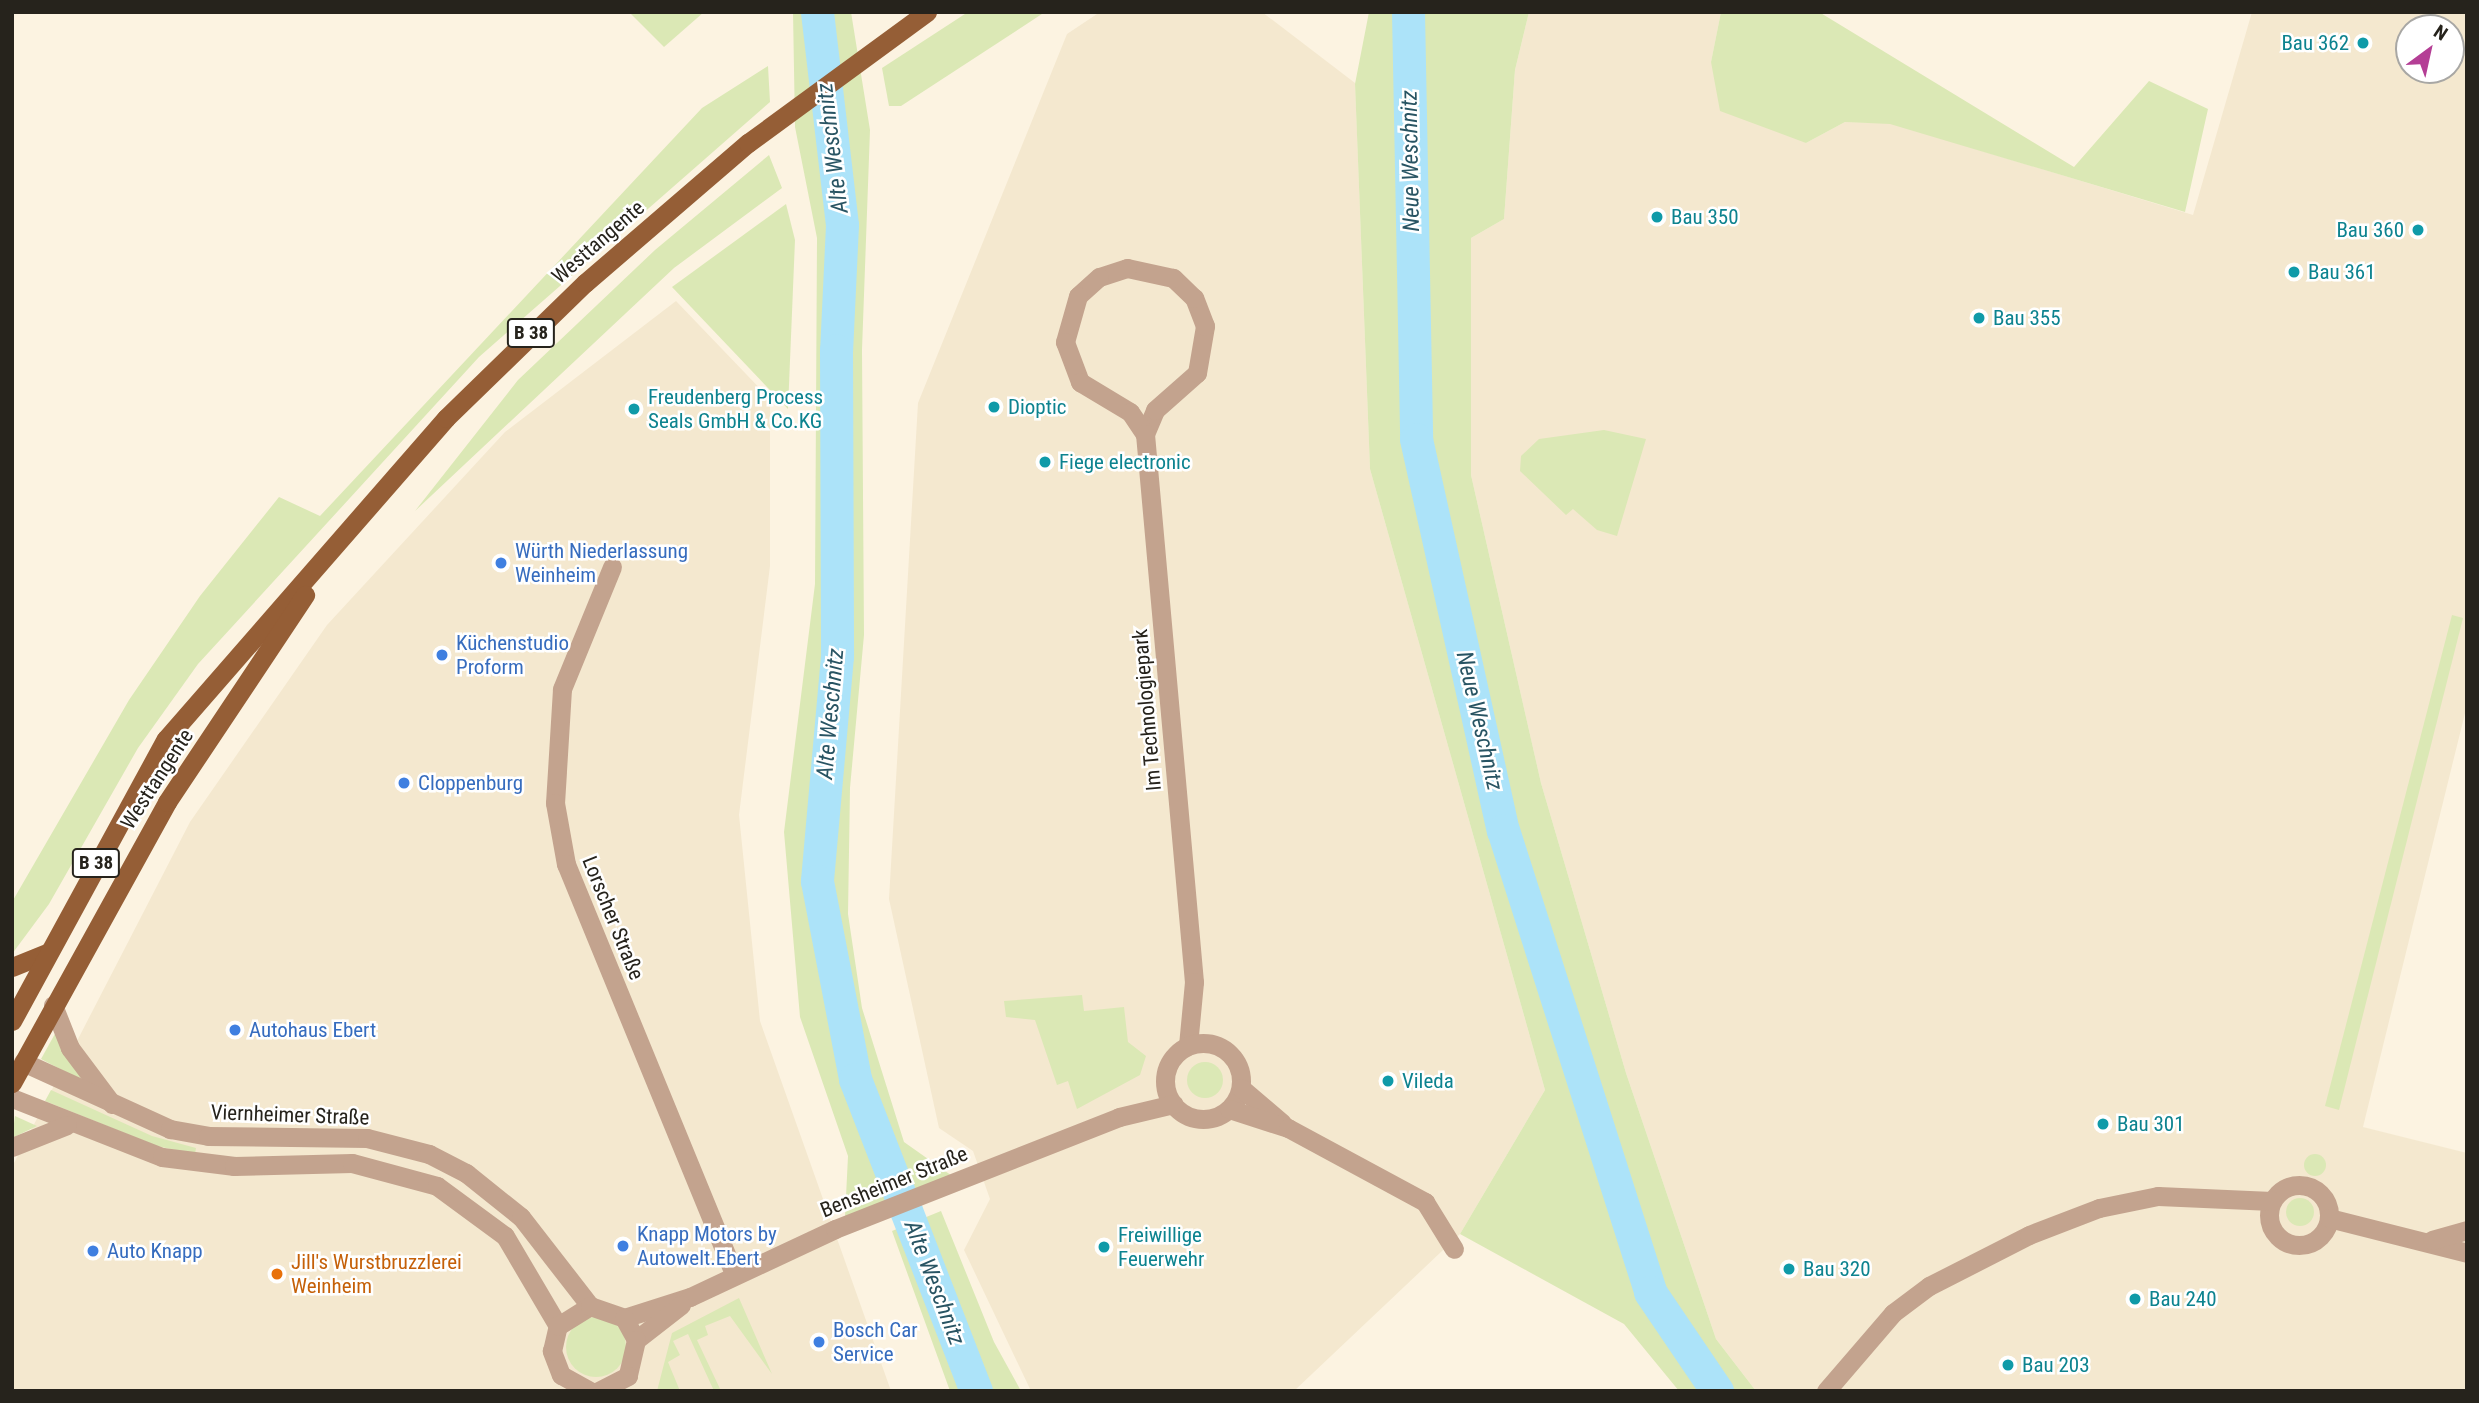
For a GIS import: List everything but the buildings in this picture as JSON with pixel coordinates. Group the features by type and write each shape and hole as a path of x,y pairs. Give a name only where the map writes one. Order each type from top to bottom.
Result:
{"main road":[{"name":"Westtangente","path":"12,1021 166,739 493,369 748,142 927,12"},
{"name":"Westtangente","path":"12,1083 18,1059 53,1005 167,802 337,547"},
{"path":"12,967 47,953"}],"street":[{"path":"1127,268 1173,278 1194,298 1205,326 1197,373 1155,410 1145,434 1130,412 1080,382 1065,342 1078,296 1099,277 1127,268"},
{"name":"Im Technologiepark","path":"1145,434 1194,982 1211,1044"},
{"name":"Lorscher Straße","path":"612,567 562,689 555,803 566,864 734,1274"},
{"name":"Im Technologiepark","path":"1188,1046 1194,982"},
{"path":"53,1005 70,1048 117,1110"},
{"path":"1188,1046 1211,1044 1238,1065 1241,1088 1229,1109"},
{"name":"Bensheimer Straße","path":"1119,1117 1165,1083 1167,1068 1188,1046"},
{"name":"Viernheimer Straße","path":"18,1059 117,1110 208,1136 367,1138 429,1154 466,1173 521,1217 590,1306"},
{"path":"1165,1083 1173,1104 1194,1118 1229,1109 1288,1128 1425,1202 1454,1249"},
{"path":"1241,1088 1288,1128"},
{"path":"12,1098 67,1125 129,1148 201,1164 352,1163 438,1186 505,1236 558,1326 552,1351 557,1383 594,1390 631,1383 636,1340 624,1318 590,1306 558,1326"},
{"name":"Bensheimer Straße","path":"624,1318 690,1297 734,1274 1119,1117 1173,1104"},
{"path":"12,1147 67,1125"},
{"path":"2303,1185 2320,1193 2329,1218 2318,1238 2290,1244 2271,1226 2272,1201 2285,1188 2303,1185"},
{"path":"1826,1391 1893,1313 1929,1286 2029,1236 2099,1208 2158,1196 2272,1201"},
{"path":"2329,1218 2432,1240 2467,1252"},
{"path":"2432,1240 2467,1230"},
{"name":"Bensheimer Straße","path":"636,1340 690,1297"}],"shaded area":[{"path":"1100,12 1262,12 1355,83 1370,469 1545,1090 1460,1234 1294,1391 1031,1391 964,1250 990,1199 973,1151 939,1128 889,899 918,403 1067,34"},
{"path":"1529,12 1721,12 1711,62 1806,143 1845,122 1890,123 2193,215 2252,12 2467,12 2467,705 2363,1127 2467,1153 2467,1391 1756,1391 1716,1339 1626,1073 1541,783 1471,475 1471,238 1504,219 1515,70"},
{"path":"676,301 770,399 770,566 739,815 760,1021 891,1391 12,1391 12,1167 190,822 327,625 505,432"}],"green space":[{"path":"629,12 704,12 664,47"},
{"path":"793,12 851,12 870,130 862,350 864,635 850,788 848,914 862,1008 904,1142 955,1178 845,1217 848,1156 800,1017 784,832 815,584 817,238 795,127"},
{"path":"968,12 1045,12 901,106 889,106 882,68"},
{"path":"1369,12 1529,12 1515,70 1504,219 1471,238 1471,475 1541,783 1626,1073 1716,1339 1756,1391 1679,1391 1624,1324 1460,1234 1545,1090 1370,469 1355,84"},
{"path":"1721,12 1819,12 2074,167 2149,81 2208,109 2185,212 1890,124 1845,122 1806,143 1720,111 1711,62"},
{"path":"768,66 770,102 479,357 198,664 138,748 49,904 12,954 12,902 129,700 200,596 279,497 320,516 702,108"},
{"path":"769,155 782,188 674,268 415,511 518,380 655,250"},
{"path":"786,204 795,240 788,409 672,287"},
{"path":"1604,430 1646,439 1617,536 1597,530 1573,509 1566,515 1520,471 1521,456 1539,439"},
{"path":"2452,615 2463,618 2339,1110 2325,1106"},
{"path":"1082,995 1084,1011 1124,1007 1128,1042 1146,1056 1140,1075 1077,1109 1068,1081 1057,1085 1035,1020 1006,1017 1004,1001"},
{"path":"56,1032 81,1078 41,1059"},
{"path":"1205,1062 1218,1067 1223,1080 1218,1093 1205,1098 1192,1093 1187,1080 1192,1067"},
{"path":"51,1090 152,1136 196,1148 195,1154 157,1146 45,1101"},
{"path":"15,1116 37,1126 12,1138"},
{"path":"2315,1154 2325,1161 2326,1165 2319,1175 2315,1176 2305,1169 2304,1165 2311,1155"},
{"path":"2300,1198 2310,1202 2314,1212 2310,1222 2300,1226 2290,1222 2286,1212 2290,1202"},
{"path":"941,1211 994,1342 1021,1391 950,1391 892,1231"},
{"path":"739,1298 772,1374 730,1316 705,1326 708,1335 697,1340 721,1391 714,1391 688,1334 673,1341 680,1355 668,1362 680,1391 657,1391 672,1333"},
{"path":"590,1317 602,1317 618,1325 624,1335 624,1359 618,1369 602,1377 590,1377 574,1369 566,1353 566,1341 574,1325"}],"waterway":[{"name":"Alte Weschnitz","path":"817,12 842,225 836,350 837,656 817,881 855,1079 976,1391"},
{"name":"Neue Weschnitz","path":"1408,12 1416,439 1503,830 1650,1292 1717,1391"}],"place":[{"name":"Bau 362","path":"2363,43"},
{"name":"Bau 350","path":"1657,217"},
{"name":"Bau 360","path":"2418,230"},
{"name":"Bau 361","path":"2294,272"},
{"name":"Bau 355","path":"1979,318"},
{"name":"Dioptic","path":"994,407"},
{"name":"Freudenberg Process Seals GmbH & Co.KG","path":"634,409"},
{"name":"Fiege electronic","path":"1045,462"},
{"name":"Würth Niederlassung Weinheim","path":"501,563"},
{"name":"Küchenstudio Proform","path":"442,655"},
{"name":"Cloppenburg","path":"404,783"},
{"name":"Autohaus Ebert","path":"235,1030"},
{"name":"Vileda","path":"1388,1081"},
{"name":"Bau 301","path":"2103,1124"},
{"name":"Knapp Motors by Autowelt.Ebert","path":"623,1246"},
{"name":"Freiwillige Feuerwehr","path":"1104,1247"},
{"name":"Auto Knapp","path":"93,1251"},
{"name":"Bau 320","path":"1789,1269"},
{"name":"Jill's Wurstbruzzlerei Weinheim","path":"277,1274"},
{"name":"Bau 240","path":"2135,1299"},
{"name":"Bosch Car Service","path":"819,1342"},
{"name":"Bau 203","path":"2008,1365"}]}
